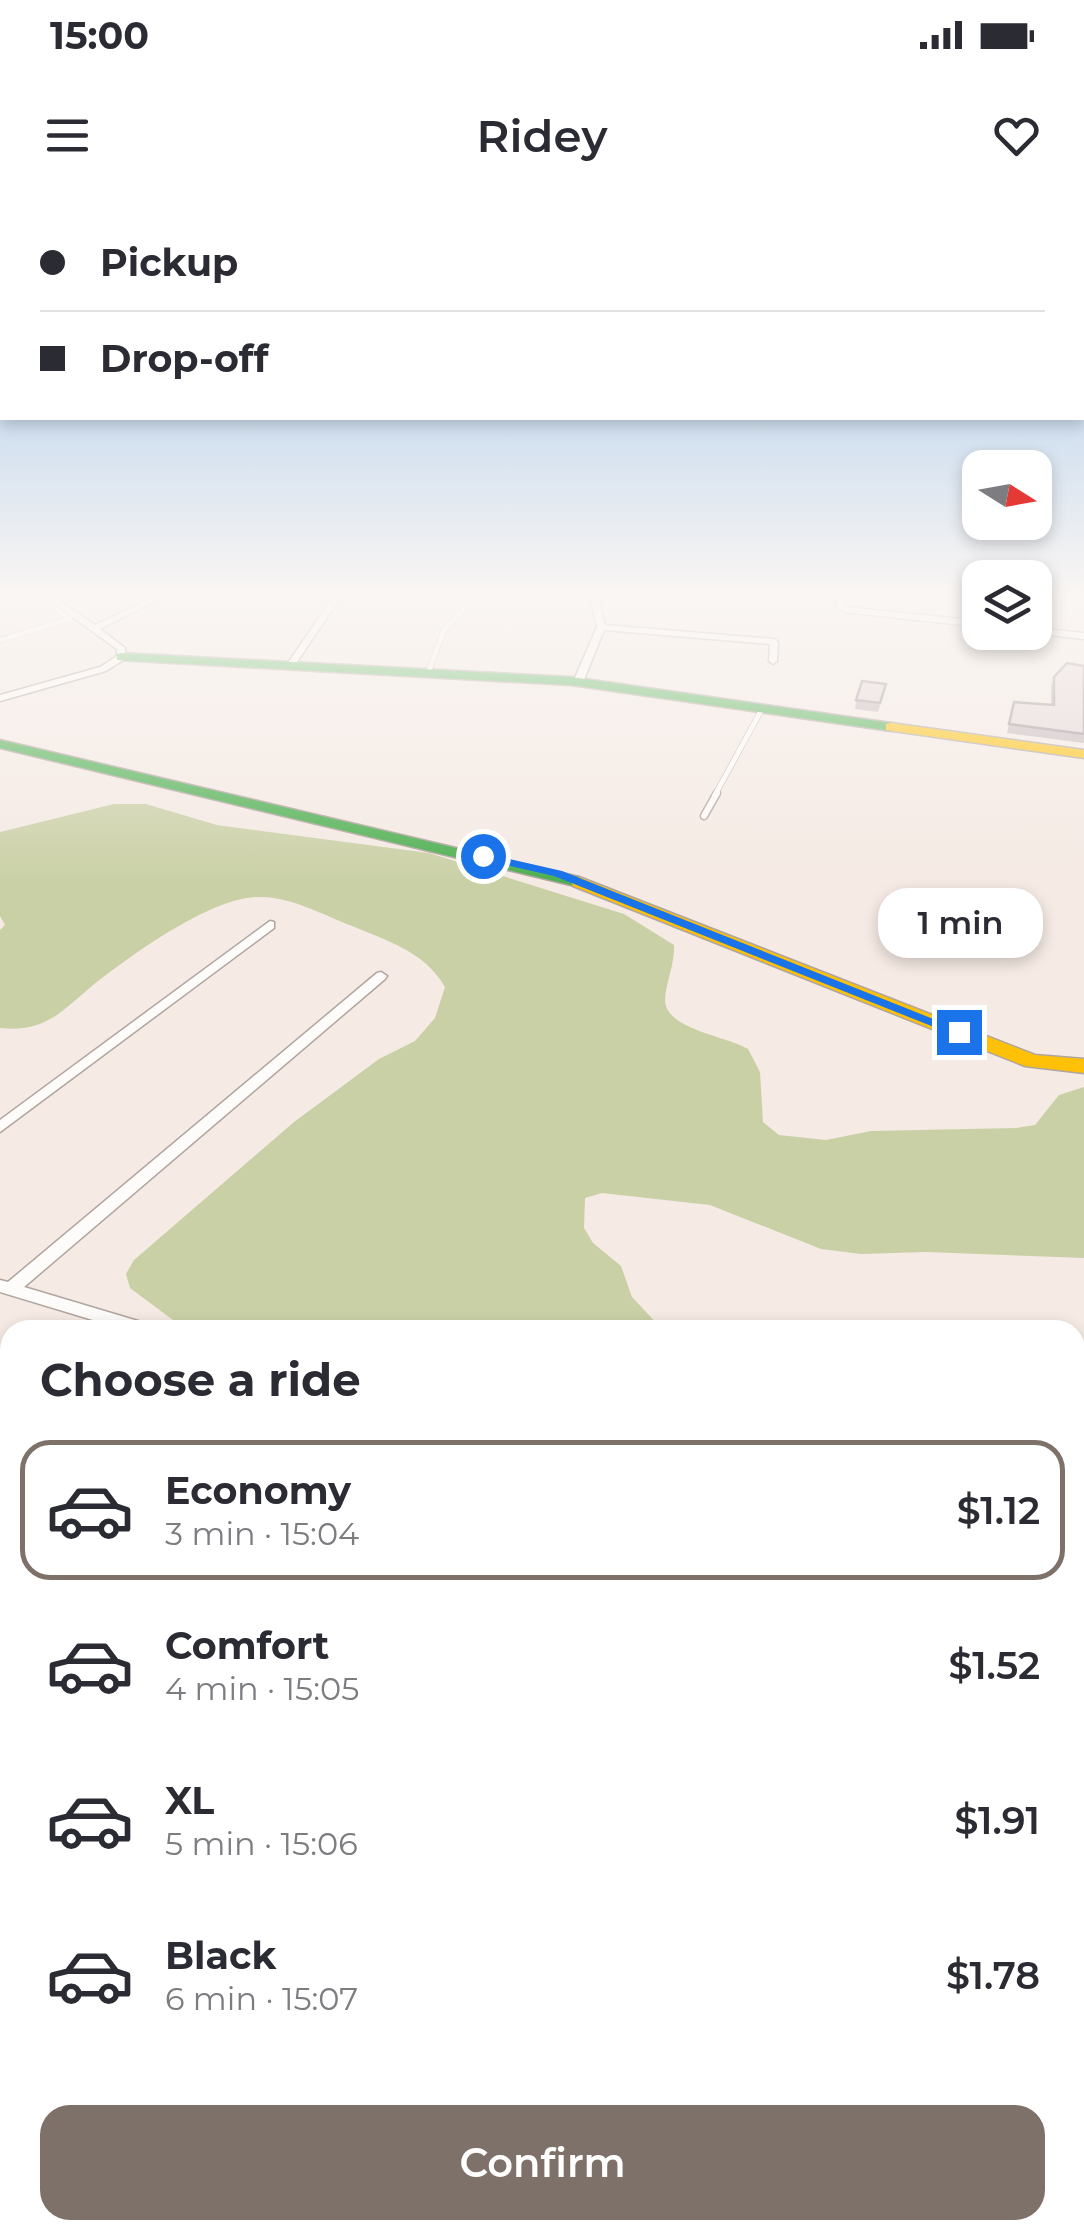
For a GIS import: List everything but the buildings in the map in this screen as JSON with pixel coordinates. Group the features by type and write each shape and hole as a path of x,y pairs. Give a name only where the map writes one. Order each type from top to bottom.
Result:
{"street":[{"path":"657,693 1084,754"},
{"path":"0,744 558,874 1032,1061 1084,1066"},
{"path":"0,1127 270,925"},
{"path":"5,1287 381,976"},
{"path":"5,1287 115,1320"}],"lane":[{"path":"704,816 762,708"}],"green space":[{"path":"114,804 146,804 217,825 429,853 624,914 674,945 665,1000 675,1018 748,1049 760,1072 763,1122 779,1135 826,1140 871,1131 1016,1128 1035,1125 1059,1095 1084,1087 1084,1258 926,1252 861,1254 821,1249 710,1205 602,1193 585,1198 584,1228 593,1243 621,1266 632,1297 654,1320 173,1320 130,1288 126,1274 134,1260 294,1122 379,1059 415,1041 435,1018 445,987 427,965 392,943 294,903 258,897 217,907 171,931 51,1019 29,1027 0,1028 0,930 5,925 0,916 0,832"}],"traffic: fast":[{"path":"656,693 891,727"},
{"path":"0,744 579,882"}],"traffic: slow":[{"path":"891,727 1084,754"},
{"path":"579,882 1032,1061 1084,1066"}],"route":[{"path":"483,856 558,874 959,1032"}]}
